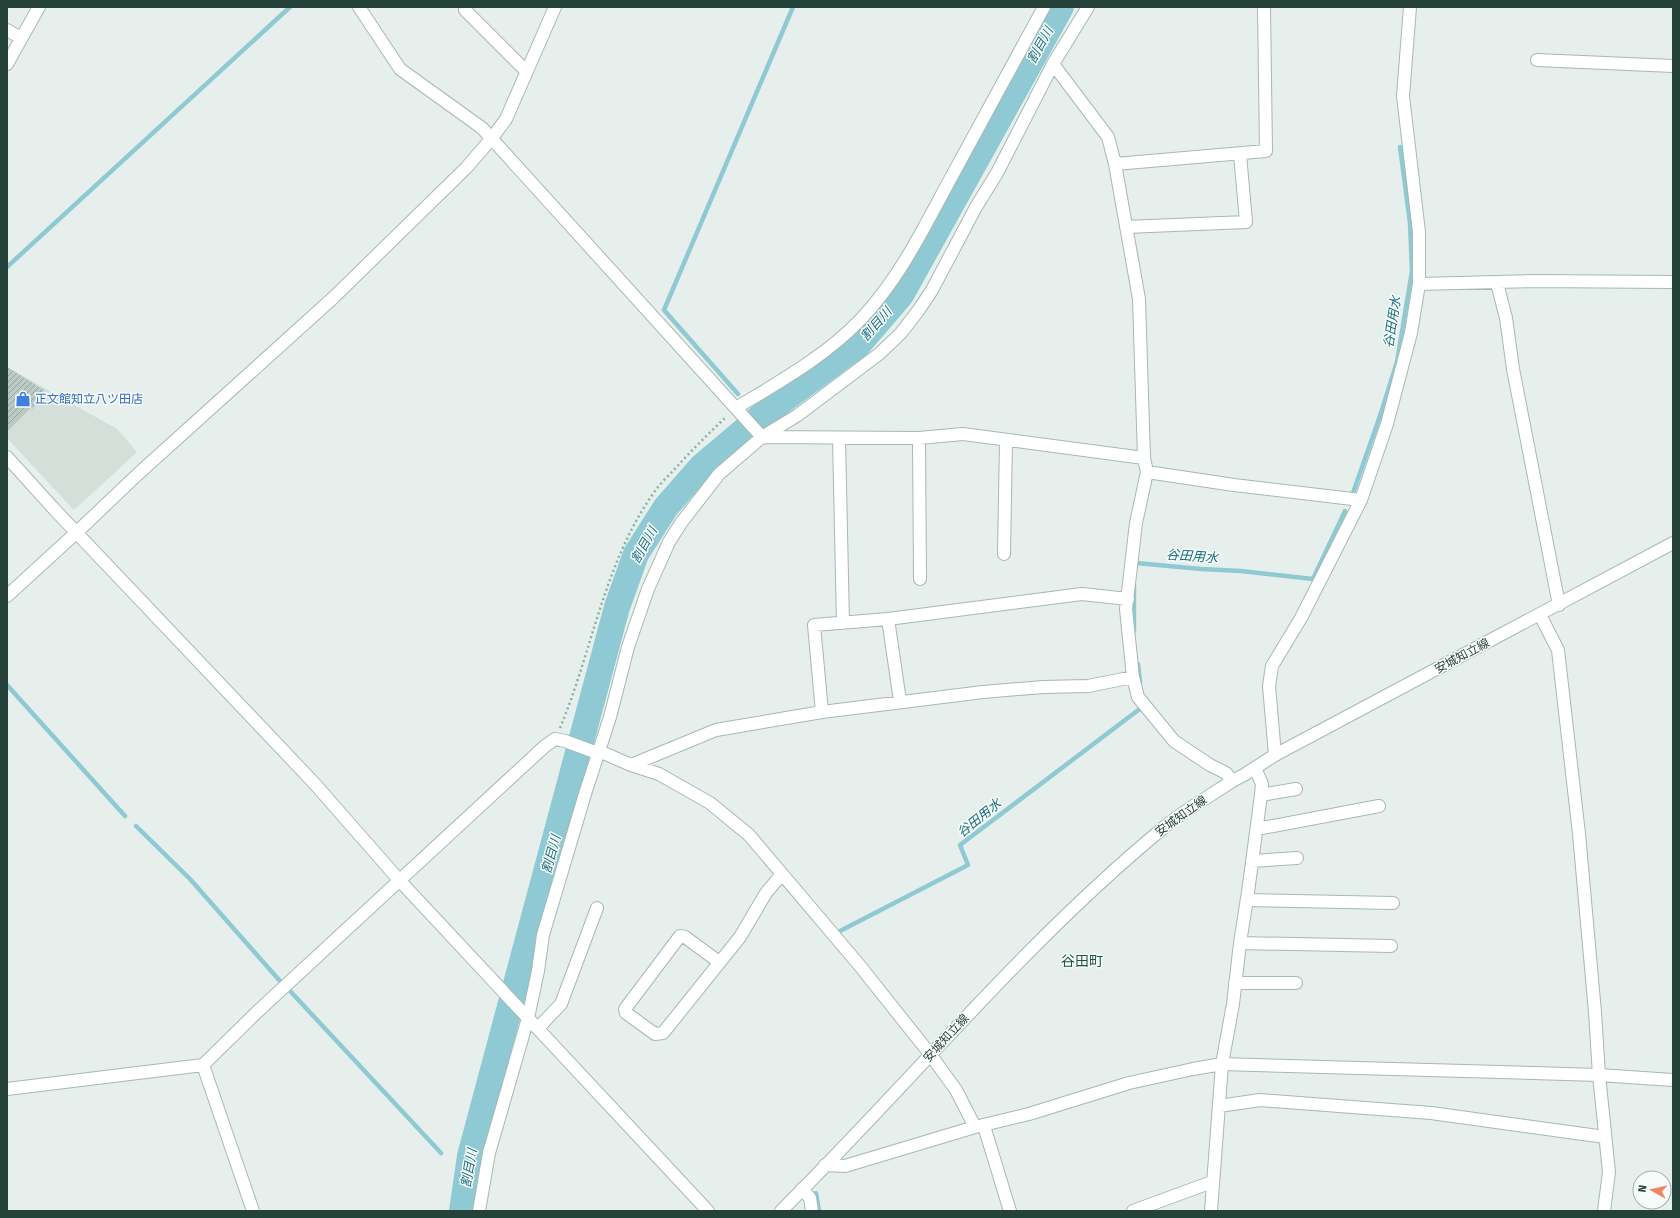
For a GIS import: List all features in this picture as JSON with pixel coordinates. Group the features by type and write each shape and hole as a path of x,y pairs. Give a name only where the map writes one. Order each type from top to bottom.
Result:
{"street":[{"path":"7,64 38,7"},
{"path":"359,7 400,69 482,128 492,138 762,438 919,438 963,434 1144,458"},
{"path":"465,7 465,10 526,71"},
{"path":"7,596 138,474 333,298 466,168 506,119 555,7"},
{"path":"736,408 797,370 837,342 883,295 916,244 1044,7"},
{"path":"480,1211 489,1153 528,1018 538,972 543,935 585,794 596,751 639,613 658,563 681,523 719,474 762,438 798,416 879,354 901,333 932,290 976,207 997,173 1053,64 1088,7"},
{"path":"1115,164 1266,151 1264,7"},
{"path":"1275,755 1269,686 1272,666 1301,618 1361,500 1387,424 1411,332 1419,284 1419,232 1403,96 1410,7"},
{"path":"7,30 21,38"},
{"path":"1537,60 1673,66"},
{"path":"1053,64 1108,137 1115,164 1139,299 1144,458 1147,472 1136,523 1126,610 1133,678 1138,697 1174,741 1226,773 1232,781"},
{"path":"1126,227 1246,222 1240,154"},
{"path":"1419,284 1673,282"},
{"path":"1497,283 1506,318 1513,369 1559,605"},
{"path":"919,438 920,579"},
{"path":"839,439 843,623"},
{"path":"1004,554 1006,440"},
{"path":"7,457 54,509 314,783 400,881 708,1211"},
{"path":"1147,472 1234,485 1361,500"},
{"name":"安城知立線","path":"781,1211 881,1108 1006,974 1087,895 1163,828 1232,781 1275,755 1673,543"},
{"path":"822,712 814,625 888,619 1082,594 1128,599"},
{"path":"1540,615 1558,650 1575,798 1609,1172 1604,1211"},
{"path":"888,619 900,701"},
{"path":"632,765 716,730 822,712 900,701 1043,687 1088,686 1133,678"},
{"path":"7,1089 203,1065 257,1012 544,746 560,740 596,751 659,774 710,803 749,835 860,966 930,1054 956,1090 980,1127 1010,1211"},
{"path":"1211,1211 1222,1064 1233,1004 1261,795 1262,784 1255,768"},
{"path":"1261,795 1296,789"},
{"path":"1257,829 1378,806"},
{"path":"1252,861 1297,858"},
{"path":"719,962 685,936 680,936 625,1009 626,1013 655,1034 663,1033 740,937 766,893 782,874"},
{"path":"1247,900 1393,902"},
{"path":"538,1028 561,1004 597,908"},
{"path":"1240,943 1391,946"},
{"path":"1235,982 1296,982"},
{"path":"825,1165 845,1166 1029,1114 1129,1083 1222,1064 1599,1075 1673,1080"},
{"path":"203,1065 253,1211"},
{"path":"1219,1106 1260,1100 1431,1113 1605,1137"},
{"path":"1133,1211 1212,1182"},
{"path":"802,1189 810,1198 812,1211"}],"path":[{"path":"560,740 614,567 638,518 655,490 694,447 736,408"}],"shaded area":[{"path":"7,367 117,429 137,452 74,510 7,438"}],"building":[{"name":"正文館知立八ツ田店","path":"7,367 44,390 33,409 30,408 7,431"}],"waterway":[{"path":"7,267 290,7"},
{"path":"738,394 664,310 793,7"},
{"name":"割目川","path":"462,1211 470,1156 617,607 636,554 666,507 701,467 759,418 858,345 901,295 1061,7"},
{"name":"谷田用水","path":"1353,493 1397,362 1412,271 1410,223 1400,147"},
{"name":"割目川","path":"755,413 759,418"},
{"name":"谷田用水","path":"1136,567 1136,563 1241,571 1313,579 1345,511"},
{"name":"谷田用水","path":"1134,586 1134,631"},
{"name":"谷田用水","path":"1138,664 1140,682"},
{"path":"7,685 125,816"},
{"name":"谷田用水","path":"840,931 968,865 960,845 1141,708"},
{"path":"136,826 190,879 280,981"},
{"path":"291,992 441,1153"},
{"path":"460,1156 470,1156"},
{"name":"谷田用水","path":"816,1193 819,1211"}],"place":[{"name":"正文館知立八ツ田店","path":"23,399"}],"district":[{"name":"谷田町","path":"1082,961"}]}
